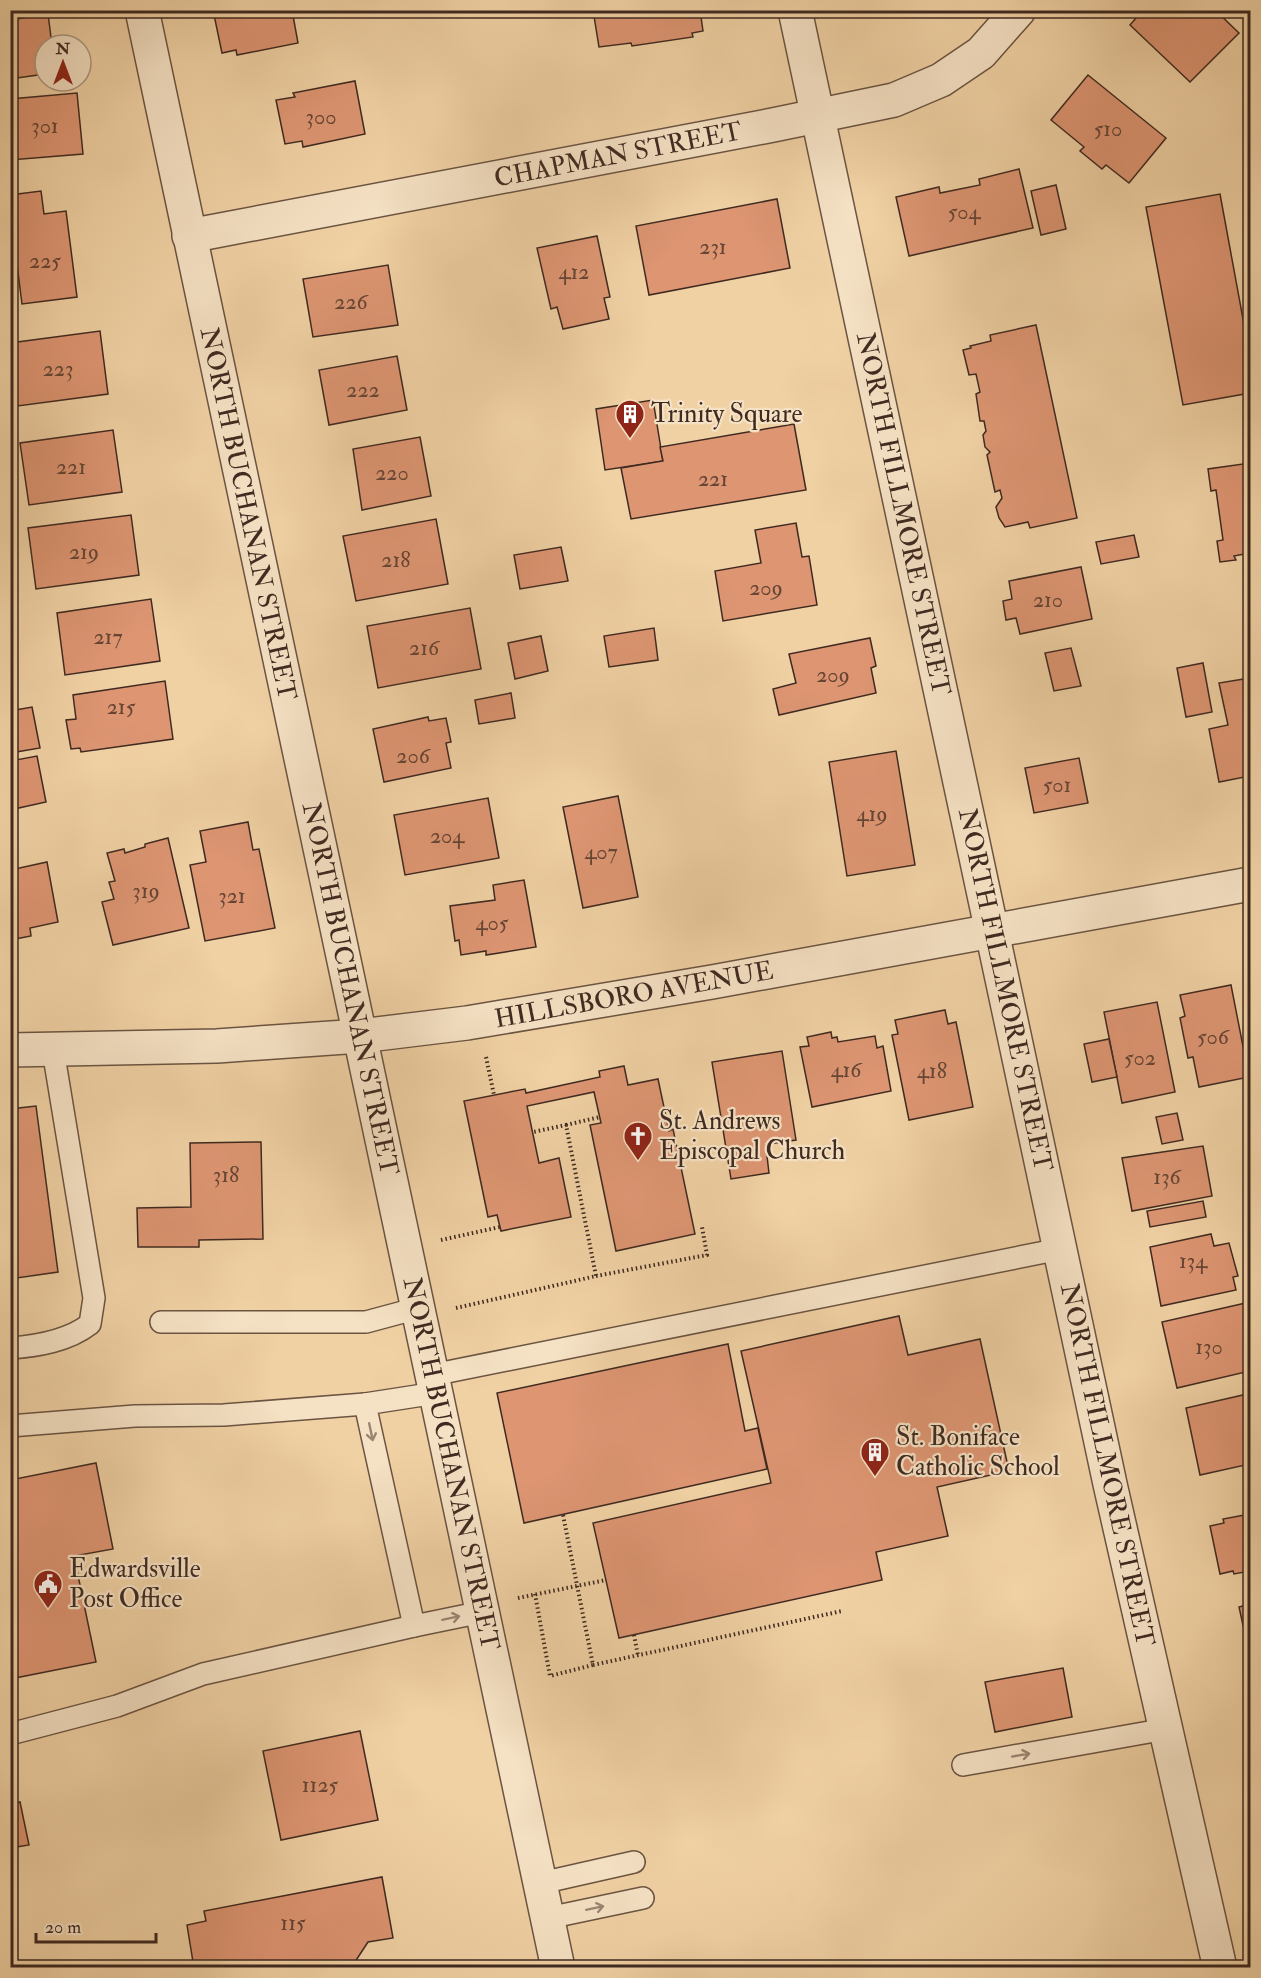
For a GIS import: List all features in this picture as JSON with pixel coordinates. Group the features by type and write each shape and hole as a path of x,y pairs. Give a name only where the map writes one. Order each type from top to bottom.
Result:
{"street":[{"name":"NORTH BUCHANAN STREET","path":"142,10 360,1036 432,1309 434,1384 558,1968"},
{"name":"NORTH FILLMORE STREET","path":"795,10 1110,1484 1220,1968"},
{"name":"CHAPMAN STREET","path":"189,236 894,100 941,80 981,53 1019,10"},
{"name":"HILLSBORO AVENUE","path":"10,1050 217,1046 360,1036 467,1023 712,982 1251,884"}],"lane":[{"path":"10,1348 26,1347 78,1333 90,1324 94,1298 53,1050"},
{"path":"10,1426 135,1416 224,1415 365,1404 434,1384 1060,1249"},
{"path":"161,1323 366,1322 432,1309"},
{"path":"365,1404 414,1626"},
{"path":"10,1734 117,1706 203,1674 482,1612"},
{"path":"963,1765 1166,1729"},
{"path":"541,1883 634,1862"},
{"path":"548,1918 643,1898"}],"path":[{"path":"485,1056 494,1095"},
{"path":"532,1131 600,1117"},
{"path":"566,1125 597,1276"},
{"path":"432,1242 500,1227"},
{"path":"432,1309 707,1256 702,1227"},
{"path":"563,1515 593,1665"},
{"path":"529,1595 606,1580"},
{"path":"535,1594 550,1676 842,1611"},
{"path":"634,1635 638,1656"}],"building":[{"path":"213,10 292,10 298,43 237,55 236,50 222,53"},
{"path":"593,10 700,10 703,31 692,33 693,37 632,46 631,43 599,47"},
{"path":"1143,10 1215,10 1239,33 1190,82 1130,25"},
{"path":"48,14 50,33 33,33 33,76 10,79 10,20"},
{"path":"1088,75 1166,138 1129,183 1106,165 1102,169 1080,151 1084,147 1051,120"},
{"path":"355,81 365,134 303,147 302,141 285,144 276,100 295,97 293,93"},
{"path":"77,93 83,154 10,160 10,99"},
{"path":"1019,169 1033,228 909,256 896,197 939,187 940,193 980,185 979,179"},
{"path":"1056,185 1066,229 1041,235 1031,191"},
{"path":"41,191 44,214 66,211 77,297 22,304 12,225 10,225 10,195"},
{"path":"1220,194 1250,357 1250,393 1183,405 1146,207"},
{"path":"777,199 790,268 649,295 636,226"},
{"path":"597,236 610,297 604,298 609,319 563,329 557,307 551,309 537,248"},
{"path":"388,265 398,325 313,337 303,279"},
{"path":"1036,325 1077,518 1030,528 1028,522 1005,527 996,507 1002,498 1000,490 995,492 987,455 990,452 985,447 983,435 986,431 984,421 980,421 976,394 980,392 976,374 969,375 963,350 991,341 990,335"},
{"path":"100,331 108,394 10,407 10,343"},
{"path":"397,356 407,410 329,425 319,370"},
{"name":"Trinity Square","path":"653,400 663,461 605,470 596,409"},
{"path":"794,424 806,490 631,519 621,468 663,461 660,447"},
{"path":"113,430 122,492 29,505 20,443"},
{"path":"420,437 431,496 362,510 353,449"},
{"path":"1250,463 1250,553 1234,556 1236,560 1220,562 1217,541 1223,540 1216,490 1211,491 1208,469"},
{"path":"131,515 139,575 36,589 28,528"},
{"path":"436,519 448,584 356,601 343,536"},
{"path":"796,523 802,557 809,556 817,605 723,621 715,571 761,563 755,530"},
{"path":"1134,535 1139,557 1101,564 1096,542"},
{"path":"561,547 568,581 520,589 514,555"},
{"path":"1081,567 1092,619 1020,634 1016,618 1006,620 1003,601 1012,599 1009,581"},
{"path":"151,599 160,661 65,675 57,613"},
{"path":"470,608 481,669 378,688 367,626"},
{"path":"654,628 658,660 609,667 604,636"},
{"path":"541,636 548,671 515,679 508,643"},
{"path":"870,638 876,666 871,668 876,693 779,715 773,689 796,683 789,654"},
{"path":"1071,648 1081,686 1054,691 1045,653"},
{"path":"1203,663 1212,712 1186,717 1177,668"},
{"path":"1250,678 1250,776 1219,782 1209,729 1228,725 1219,683"},
{"path":"165,681 173,739 81,752 80,748 71,749 66,720 76,719 73,695"},
{"path":"511,693 515,718 479,724 475,700"},
{"path":"32,707 40,748 10,753 10,711"},
{"path":"428,717 429,721 446,718 451,742 446,743 451,768 384,782 373,729"},
{"path":"896,751 915,865 847,876 829,762"},
{"path":"37,756 46,802 14,809 10,793 10,761"},
{"path":"1079,758 1088,803 1034,813 1025,768"},
{"path":"618,796 638,897 583,908 563,807"},
{"path":"488,798 499,858 405,875 394,815"},
{"path":"248,822 253,850 259,849 275,928 205,941 190,865 206,862 200,831"},
{"path":"168,838 189,928 113,945 102,902 114,899 109,882 115,881 107,853 124,849 125,853 145,847 145,844"},
{"path":"47,862 58,922 30,928 31,936 10,940 10,870"},
{"path":"524,880 536,947 486,955 486,951 461,955 459,940 455,941 450,906 495,900 493,885"},
{"path":"1231,985 1249,1077 1199,1087 1193,1057 1188,1058 1180,1018 1185,1016 1180,995"},
{"path":"1157,1002 1175,1092 1122,1103 1104,1012"},
{"path":"945,1010 948,1024 956,1022 973,1107 909,1120 892,1035 898,1034 895,1020"},
{"path":"831,1032 832,1038 837,1037 838,1042 875,1036 877,1048 883,1046 891,1091 812,1107 800,1047 809,1046 807,1037"},
{"path":"1109,1039 1117,1077 1092,1082 1084,1044"},
{"path":"782,1051 796,1140 768,1144 769,1173 731,1179 712,1062"},
{"name":"St. Andrews Episcopal Church","path":"624,1066 628,1085 658,1079 669,1131 673,1129 695,1234 616,1251 590,1125 601,1123 594,1092 527,1106 539,1163 559,1158 571,1217 501,1231 497,1215 488,1217 464,1101 525,1089 526,1093 600,1077 599,1071"},
{"path":"36,1106 58,1272 10,1279 10,1109"},
{"path":"1177,1113 1183,1140 1162,1144 1156,1117"},
{"path":"261,1142 263,1239 199,1240 199,1247 138,1247 137,1208 191,1207 190,1143"},
{"path":"1203,1146 1212,1196 1132,1211 1122,1158"},
{"path":"1203,1201 1206,1217 1150,1227 1147,1211"},
{"path":"1211,1234 1214,1246 1229,1243 1238,1276 1233,1277 1236,1290 1161,1306 1150,1247"},
{"path":"1250,1302 1250,1371 1177,1388 1162,1322"},
{"name":"St. Boniface Catholic School","path":"899,1316 908,1355 980,1339 1009,1471 937,1487 948,1536 876,1552 882,1580 619,1638 593,1523 771,1483 741,1351"},
{"path":"728,1344 745,1431 758,1428 767,1469 524,1523 497,1393"},
{"path":"1243,1395 1250,1418 1250,1464 1200,1475 1186,1408"},
{"name":"Edwardsville Post Office","path":"96,1463 113,1549 74,1556 96,1662 10,1679 10,1480"},
{"path":"1250,1514 1250,1571 1220,1574 1210,1526 1224,1523 1223,1519"},
{"path":"1250,1604 1250,1657 1239,1607"},
{"path":"1063,1668 1072,1717 995,1732 985,1682"},
{"path":"360,1731 378,1820 281,1840 263,1751"},
{"path":"20,1802 29,1845 10,1848 10,1804"},
{"path":"382,1877 393,1938 368,1942 351,1968 214,1968 213,1964 194,1968 187,1925 206,1921 204,1911"},
{"path":"10,1927 17,1952 10,1954"}],"place":[{"name":"Trinity Square","path":"630,440"},
{"name":"St. Andrews Episcopal Church","path":"638,1162"},
{"name":"St. Boniface Catholic School","path":"875,1478"},
{"name":"Edwardsville Post Office","path":"48,1610"}]}
